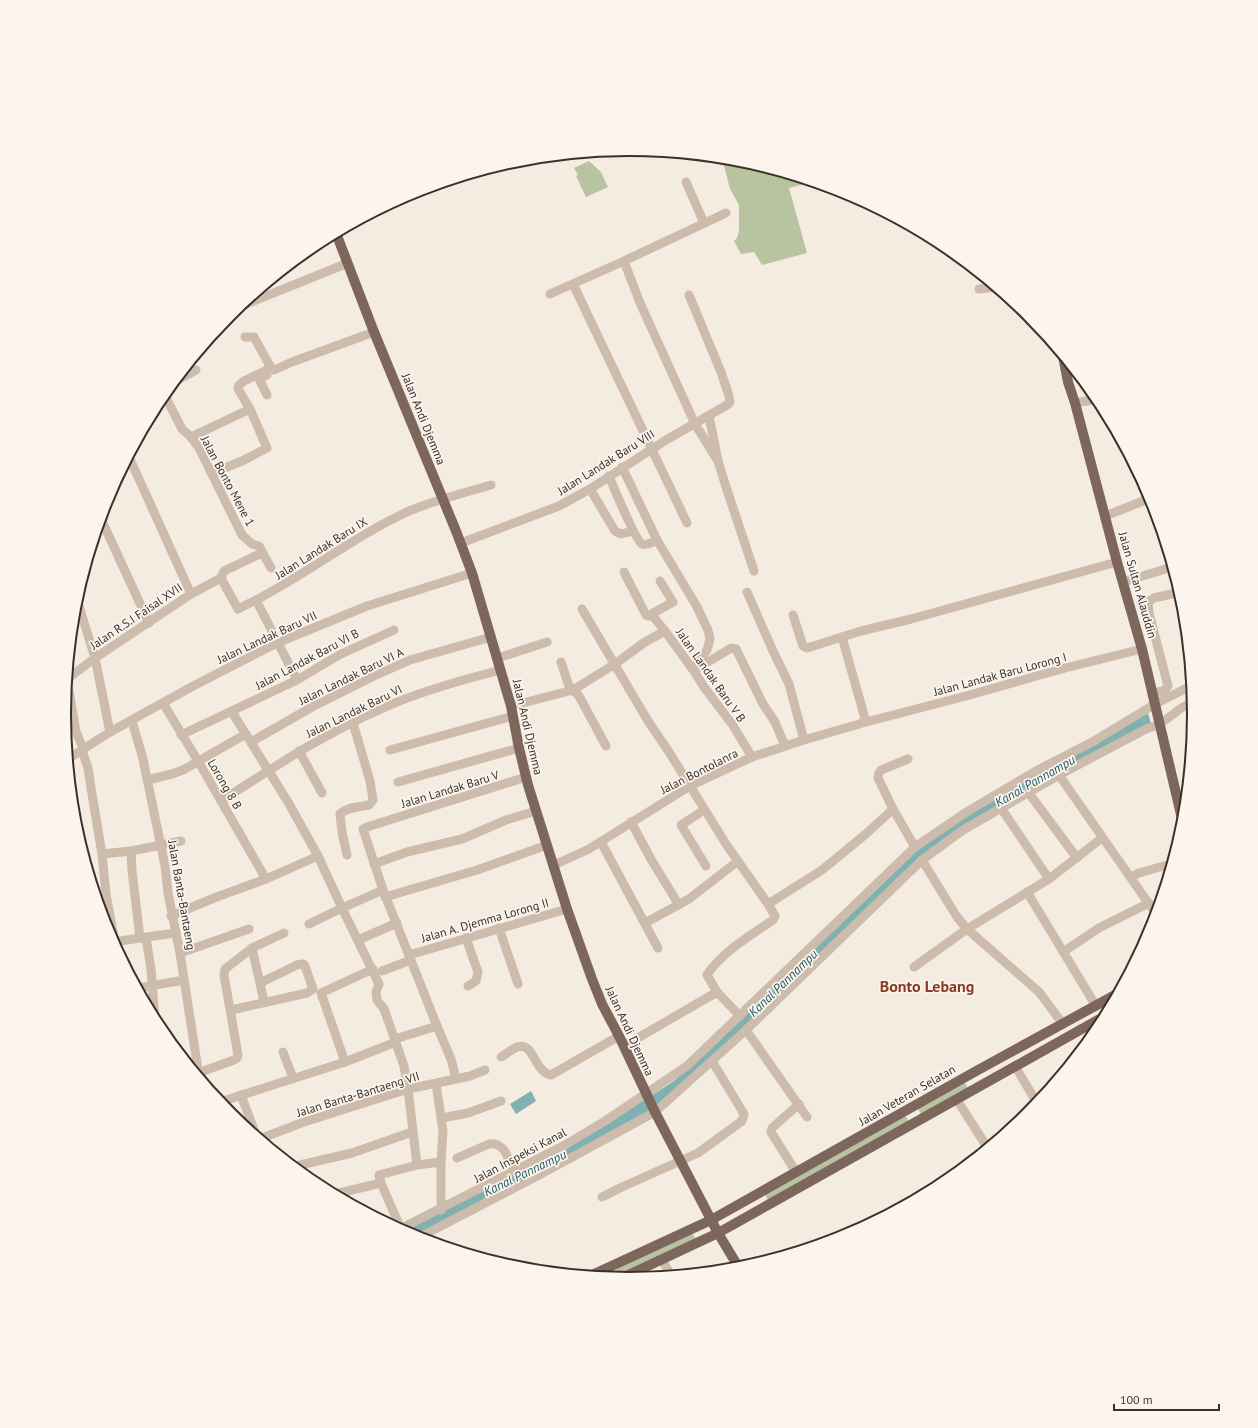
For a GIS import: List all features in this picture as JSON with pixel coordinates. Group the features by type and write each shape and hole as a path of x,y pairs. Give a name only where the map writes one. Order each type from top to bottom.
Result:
{"main road":[{"name":"Jalan Andi Djemma","path":"338,238 374,332 472,573 498,658 512,711 526,777 536,811 567,908 597,992 654,1111 681,1160 711,1220"},
{"name":"Jalan Sultan Alauddin","path":"1065,365 1068,382 1142,649 1179,805"},
{"name":"Jalan Veteran Selatan","path":"600,1271 711,1220 1108,999"},
{"path":"636,1272 718,1233 1094,1022"},
{"path":"912,1108 919,1121"},
{"path":"711,1220 736,1261"}],"street":[{"path":"686,182 704,223"},
{"path":"550,294 726,213"},
{"path":"624,261 640,303 695,424 718,461"},
{"path":"253,301 348,263"},
{"path":"573,284 650,449 687,523"},
{"path":"978,289 989,288"},
{"name":"Jalan Landak Baru VIII","path":"461,543 553,509 590,488 650,449 727,406 730,402 729,396 716,359 689,295"},
{"path":"212,473 242,461 267,448 250,409 238,389 239,385 244,381 273,369 374,332"},
{"path":"245,337 254,337 273,369"},
{"path":"267,394 259,378 270,373 273,369"},
{"path":"184,376 196,370"},
{"path":"1075,403 1090,400"},
{"name":"Jalan Bonto Mene 1","path":"167,401 182,428 191,436 199,448 242,535 252,544 259,546 271,568"},
{"path":"191,436 250,409"},
{"path":"709,416 718,461 754,571"},
{"path":"131,462 191,594"},
{"path":"622,467 657,540 696,605 708,630 710,639 707,650 693,669"},
{"path":"609,476 640,543 644,545 657,540"},
{"name":"Jalan Landak Baru IX","path":"221,578 238,609 278,589 339,550 411,510 491,485"},
{"path":"590,488 615,531 621,534 634,531"},
{"path":"1105,516 1145,499"},
{"path":"104,526 149,623"},
{"name":"Jalan R.S.I Faisal XVII","path":"72,676 95,658 191,594 221,578 224,570 262,553"},
{"path":"793,615 803,646 807,648 842,637 1117,562"},
{"path":"1123,582 1167,568"},
{"path":"624,572 646,615 648,616 673,602 660,580"},
{"name":"Jalan Landak Baru VII","path":"73,756 110,732 194,684 277,643 367,606 472,573"},
{"path":"747,592 773,652 789,684 804,740"},
{"path":"1153,699 1168,686 1149,613 1148,602 1154,598 1173,594"},
{"path":"256,600 297,680"},
{"path":"582,609 648,721 669,752 701,812 735,861 768,904 775,918 744,939 707,974 707,978 717,992 740,1016"},
{"path":"81,612 95,658 110,732"},
{"path":"652,615 665,631"},
{"name":"Jalan Landak Baru VI B","path":"182,735 297,680 339,655 394,630"},
{"name":"Jalan Landak Baru V B","path":"390,750 573,690 615,664 645,642 665,631 732,724 752,757"},
{"name":"Jalan Landak Baru VI A","path":"147,780 172,774 410,660 491,637"},
{"path":"842,637 866,722"},
{"path":"498,658 547,642"},
{"path":"693,669 731,648 736,649 763,704 775,722 785,746"},
{"name":"Jalan Landak Baru Lorong I","path":"866,722 1065,668 1142,649"},
{"path":"561,662 567,682 579,696 606,746"},
{"name":"Jalan Landak Baru VI","path":"221,801 300,751 353,722 385,707 434,688 501,670"},
{"path":"1153,699 1186,688"},
{"name":"Jalan Inspeksi Kanal","path":"407,1226 565,1145 647,1096 687,1066 915,847 965,812 1034,772 1094,741 1153,699"},
{"name":"Lorong 8 B","path":"163,703 266,879"},
{"path":"426,1234 541,1174 654,1111 746,1030 922,860 963,830 1059,775 1146,729 1160,724 1187,705"},
{"path":"232,712 288,802 318,856 358,940 377,970 379,984 376,992 377,1000 384,1009 404,1066 408,1089 416,1165"},
{"name":"Jalan Banta-Bantaeng","path":"132,720 143,759 165,866 171,916 180,953 197,1067"},
{"path":"347,855 340,814 353,808 370,805 373,800 370,781 353,722"},
{"name":"Jalan Bontolanra","path":"554,865 589,849 688,787 752,757 866,722"},
{"path":"71,731 83,750 88,768 111,923"},
{"path":"398,782 519,748"},
{"path":"300,751 322,793"},
{"path":"908,759 881,770 878,773 878,778 893,809 915,847"},
{"path":"1059,775 1152,908"},
{"name":"Jalan Landak Baru V","path":"374,864 363,831 367,826 526,777"},
{"path":"688,787 726,844 735,861"},
{"path":"1028,792 1076,858"},
{"path":"1001,808 1049,879"},
{"path":"768,904 822,870 867,833 893,809"},
{"path":"456,1079 450,1059 384,893 374,864 407,852 462,839 506,820 536,811"},
{"path":"701,812 681,825 706,866"},
{"path":"631,822 652,861 679,905"},
{"path":"914,967 967,929 1049,879 1102,838"},
{"path":"102,854 131,851 181,842"},
{"path":"601,842 658,948"},
{"path":"309,924 342,908 384,893 477,870 547,845"},
{"path":"131,851 132,871 143,938 151,969 154,1006"},
{"path":"171,916 266,879 318,856"},
{"path":"922,860 957,917 967,929 1039,992 1063,1024"},
{"path":"645,923 693,896 735,861"},
{"path":"1131,877 1166,866"},
{"path":"1027,892 1096,1006"},
{"path":"102,895 106,894"},
{"path":"1063,952 1099,928 1149,903"},
{"name":"Jalan A. Djemma Lorong II","path":"345,1062 321,993 377,970 466,938 567,908"},
{"path":"358,940 397,923"},
{"path":"498,928 518,984"},
{"path":"180,953 249,929"},
{"path":"120,943 176,933"},
{"path":"202,1073 237,1058 238,1055 224,971 252,948 284,933"},
{"path":"466,938 478,972 476,981 468,986"},
{"path":"252,948 264,1002"},
{"path":"231,1010 310,992 313,989 305,966 301,964 260,983"},
{"path":"143,987 184,980"},
{"path":"624,1046 717,992"},
{"path":"226,1100 345,1062 395,1040 437,1026"},
{"path":"746,1030 808,1117"},
{"path":"501,1057 517,1047 526,1047 532,1054 541,1070 551,1075 619,1036"},
{"path":"283,1052 294,1078"},
{"path":"602,1197 698,1153 742,1121 744,1116 739,1106 712,1061"},
{"path":"1015,1066 1034,1098"},
{"name":"Jalan Banta-Bantaeng VII","path":"263,1136 326,1114 408,1089 436,1084 479,1073 485,1070"},
{"path":"436,1084 443,1132 441,1162 441,1210"},
{"name":"Jalan Banta-Bantaeng VII","path":"241,1095 256,1129"},
{"path":"956,1100 985,1144"},
{"path":"442,1118 468,1113 501,1101"},
{"path":"796,1172 771,1132 772,1128 799,1104"},
{"path":"300,1165 352,1153 412,1132"},
{"path":"457,1158 489,1144 494,1144 500,1146 504,1150 513,1172"},
{"path":"398,1222 378,1176 380,1174 416,1165 441,1162"},
{"path":"342,1192 381,1183"},
{"path":"662,1260 668,1271"}],"green space":[{"path":"589,161 601,172 608,187 586,197 576,176 578,175 574,168"},
{"path":"724,165 773,175 803,184 789,188 807,253 762,265 754,252 741,254 734,241 737,238 739,231 739,205 730,189"},
{"path":"963,1079 970,1092 923,1118 916,1105"},
{"path":"903,1112 911,1125 770,1204 763,1191"},
{"path":"690,1229 698,1243 635,1272 618,1272 614,1265"}],"water":[{"name":"Kanal Pannampu","path":"1148,713 1151,724 932,847 745,1026 650,1112 557,1163 421,1232 408,1227 574,1141 608,1122 674,1081 919,848 980,805"},
{"path":"531,1091 536,1101 516,1114 510,1104"}],"district":[{"name":"Bonto Lebang","path":"927,986"}]}
